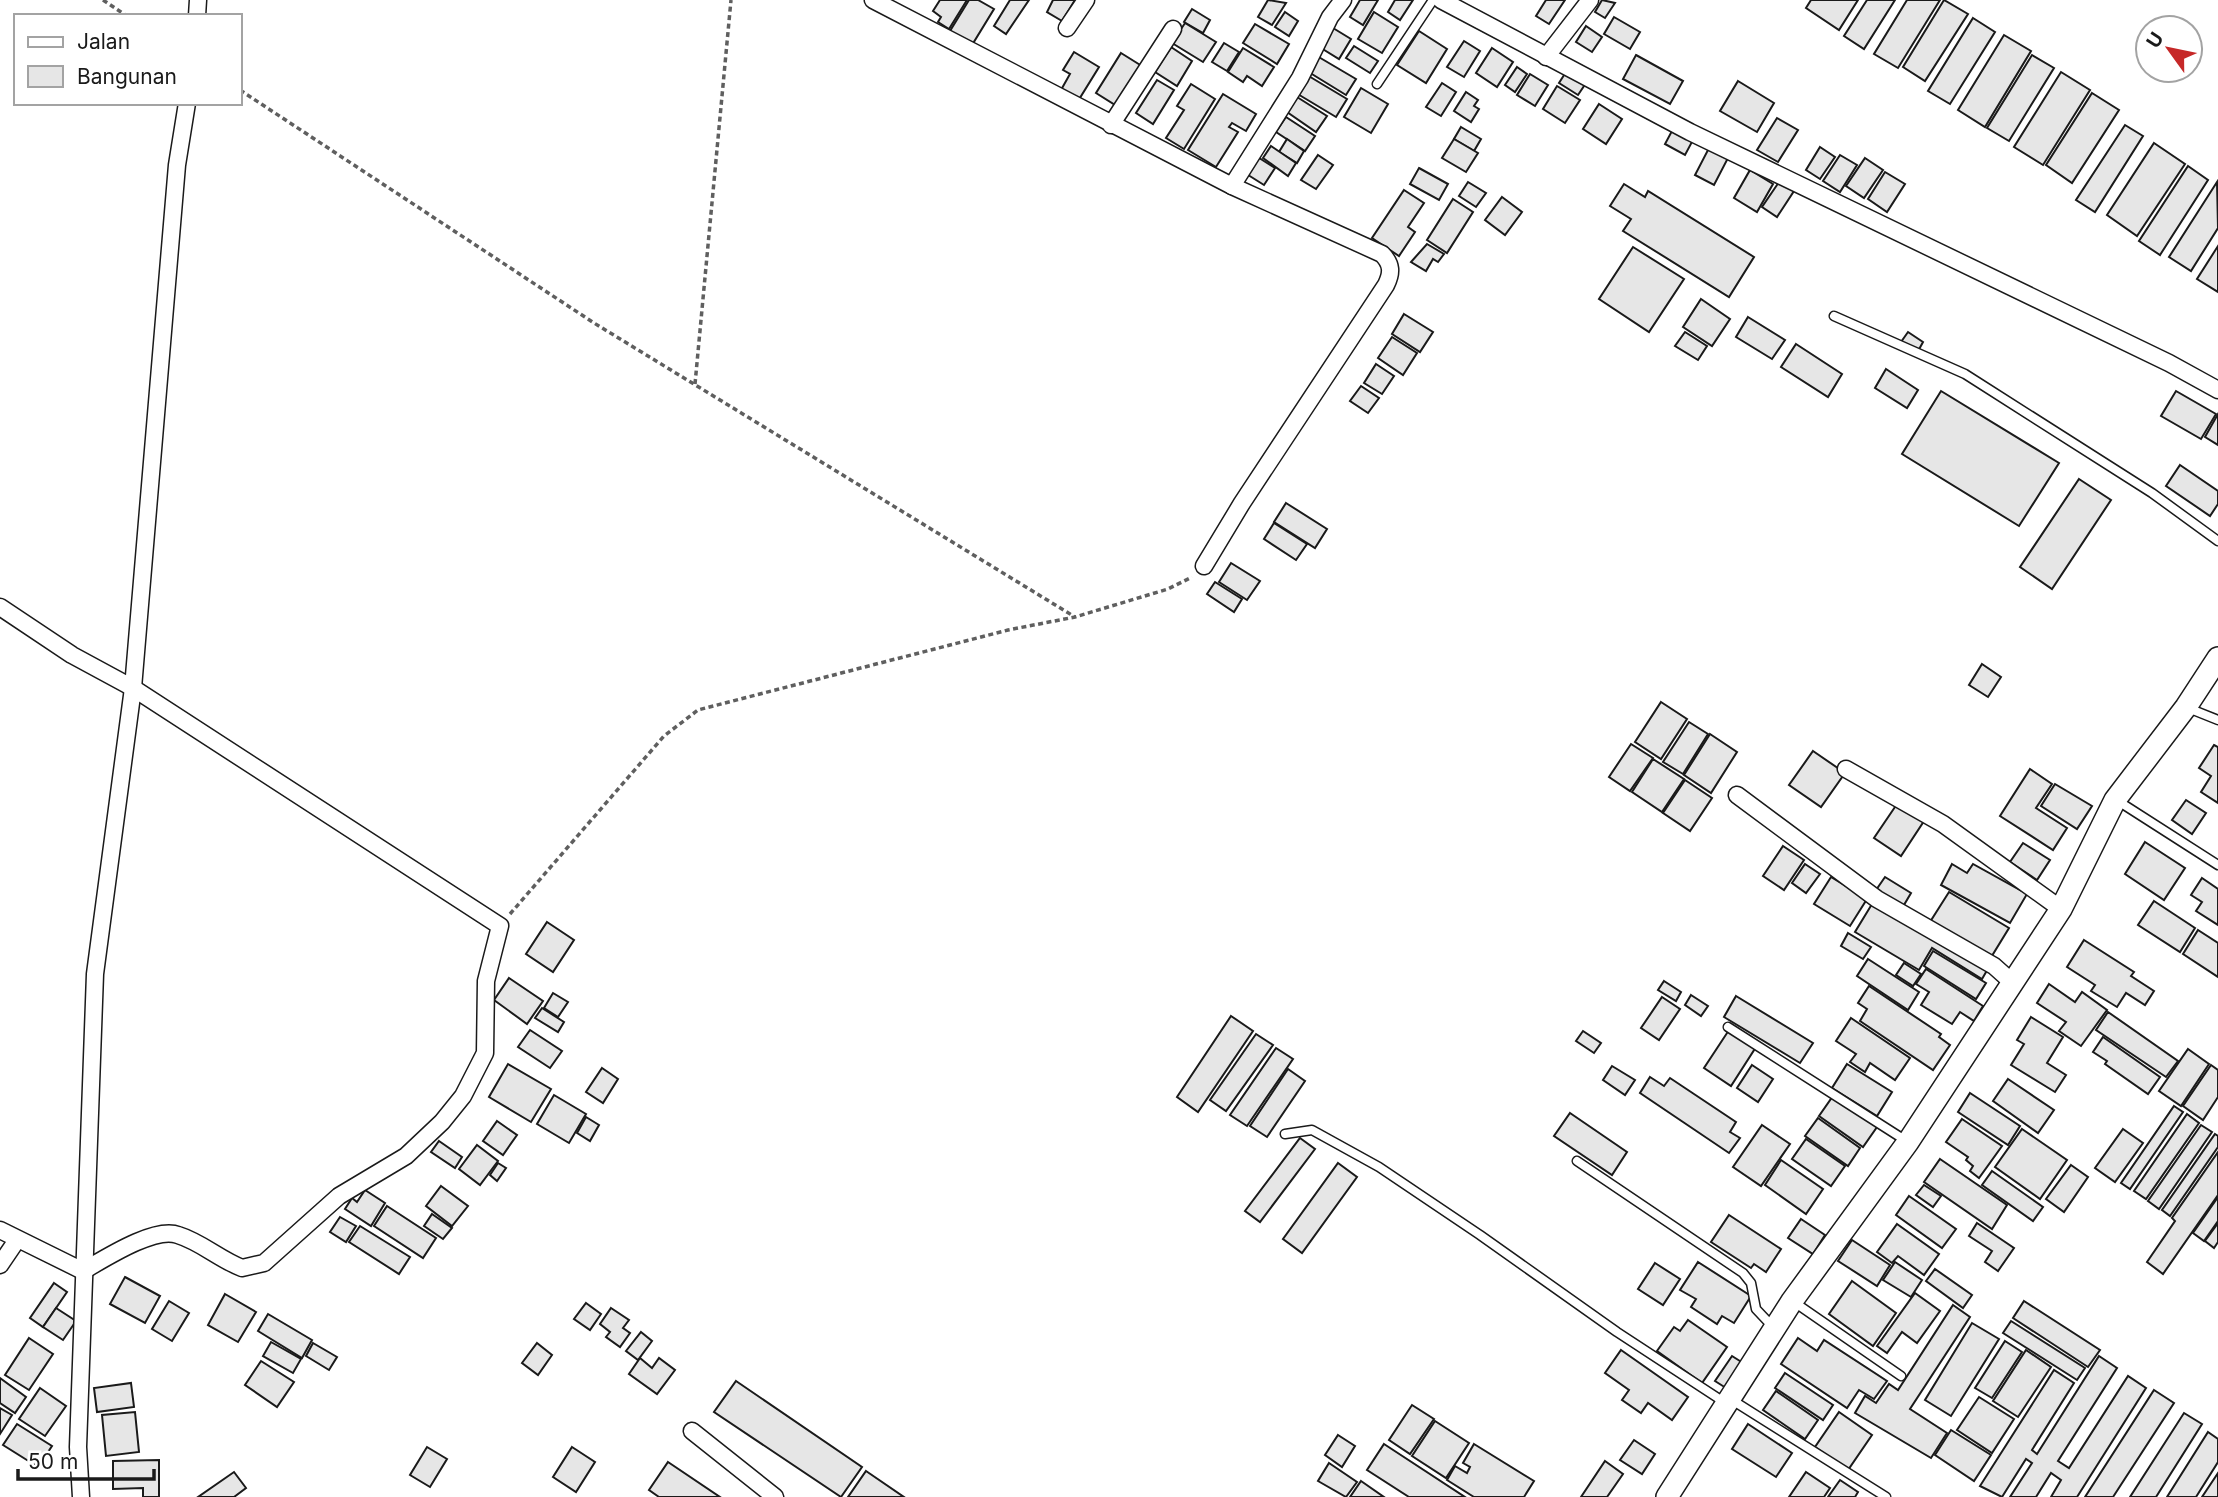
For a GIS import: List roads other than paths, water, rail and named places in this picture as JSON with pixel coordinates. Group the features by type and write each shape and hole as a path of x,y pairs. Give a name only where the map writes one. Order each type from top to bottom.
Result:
{"street":[{"path":"873,0 1232,186 1382,254 1391,267 1391,276 1204,566"},
{"path":"1067,28 1086,0"},
{"path":"1232,186 1300,78 1330,17 1343,0"},
{"path":"1441,0 1690,132 2169,363 2218,390"},
{"path":"1546,57 1590,0"},
{"path":"1111,125 1173,29"},
{"path":"81,1497 78,1447 95,974 133,688 177,165 187,105"},
{"path":"0,607 72,656 133,688 500,926 486,981 486,1040 481,1066 442,1122 405,1156 339,1196 275,1254 253,1268 230,1264 187,1238 165,1233 146,1238 83,1271"},
{"path":"1667,1497 1793,1301 1908,1142 2061,909 2115,800 2186,707 2218,658"},
{"path":"1846,769 1943,824 2061,909"},
{"path":"1737,795 1877,899 1994,966 2013,983"},
{"path":"0,1230 83,1271"},
{"path":"0,1265 17,1240"},
{"path":"692,1431 775,1497"}],"lane":[{"path":"1377,84 1433,0"},
{"path":"1834,316 1965,374 2152,493 2218,541"},
{"path":"2186,707 2218,720"},
{"path":"2115,800 2218,865"},
{"path":"1728,1027 1908,1142"},
{"path":"1285,1134 1312,1130 1379,1167 1617,1332 1728,1401 1753,1411 1886,1497"},
{"path":"1577,1161 1743,1273 1751,1283 1755,1309 1775,1329"},
{"path":"1793,1301 1901,1376"}]}
